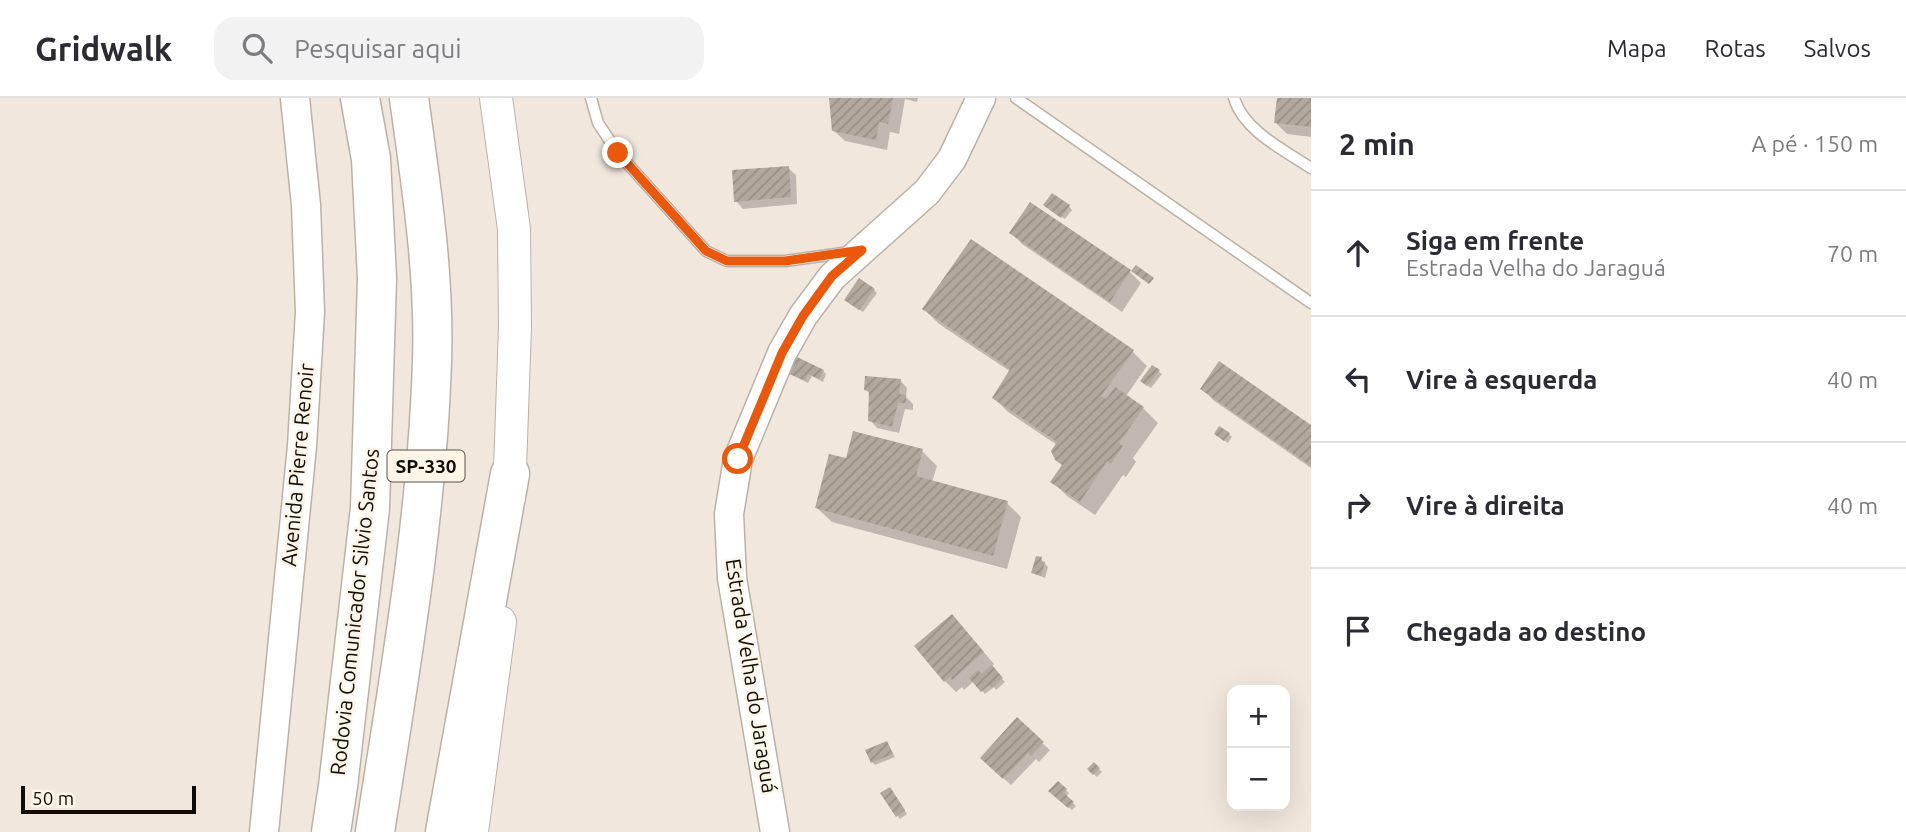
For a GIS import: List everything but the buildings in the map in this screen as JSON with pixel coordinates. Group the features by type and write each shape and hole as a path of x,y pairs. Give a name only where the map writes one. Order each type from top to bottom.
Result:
{"highway":[{"name":"Rodovia Comunicador Silvio Santos","path":"331,832 370,508 377,278 371,159 360,98"},
{"name":"SP-330","path":"375,832 426,461 432,360 429,237 409,98"},
{"path":"445,832 510,474"}],"main road":[{"path":"472,832 499,632 510,474 515,327 514,229 496,98"}],"street":[{"name":"Avenida Pierre Renoir","path":"264,832 302,446 310,312 306,205 295,98"},
{"name":"Estrada Velha do Jaraguá","path":"775,832 732,578 729,514 738,459 782,353 803,316 832,276 927,192 952,159 981,98"}],"lane":[{"path":"591,98 598,123 618,153 706,251 727,261 785,261 862,250"},
{"path":"1016,98 1311,303"},
{"path":"1234,98 1237,109 1255,130 1311,168"}],"route":[{"path":"618,153 706,251 727,261 785,261 862,250 832,276 803,316 782,353 738,459"}]}
